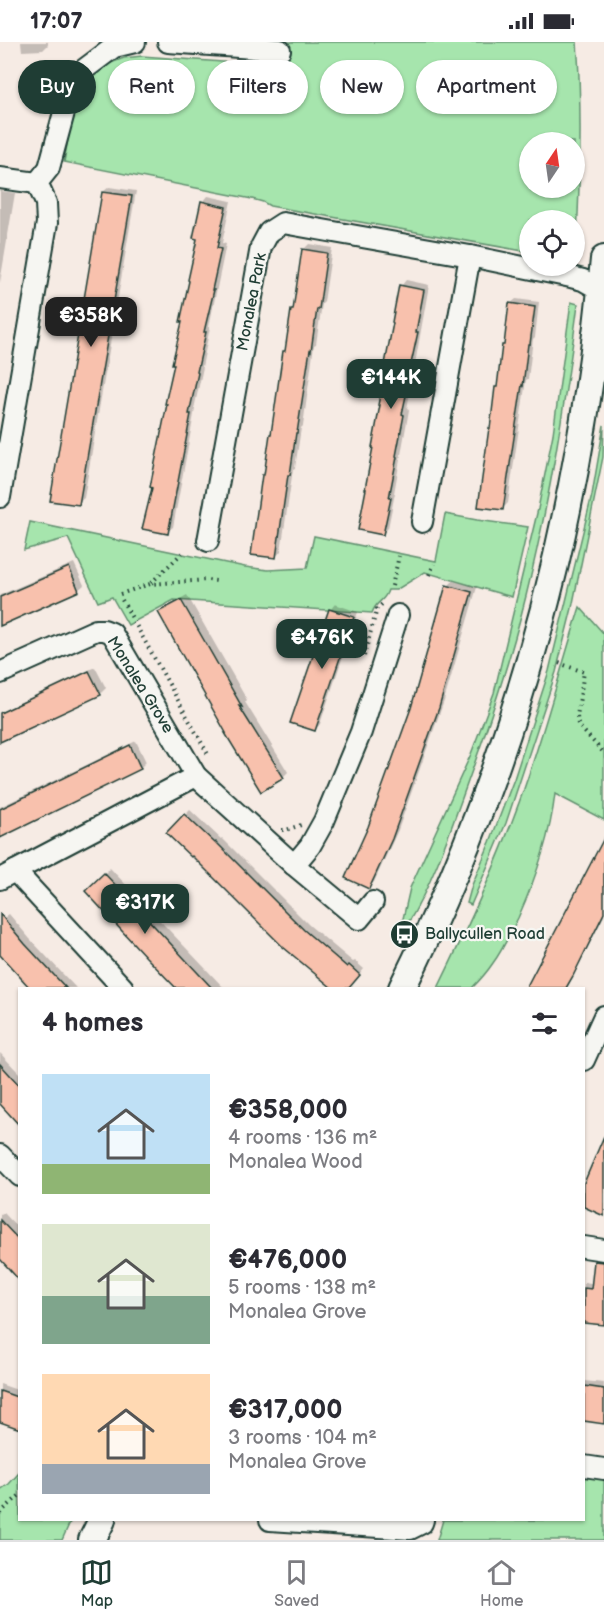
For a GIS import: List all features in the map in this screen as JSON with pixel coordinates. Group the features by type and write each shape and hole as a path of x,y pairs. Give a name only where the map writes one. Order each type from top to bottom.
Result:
{"street":[{"path":"37,183 49,168 66,105 82,71 114,44 135,42"},
{"path":"168,42 280,50"},
{"path":"0,178 37,183"},
{"path":"0,497 46,223 46,203 37,183"},
{"name":"Monalea Park","path":"208,541 261,246 269,232 283,223 470,256 584,280 603,291"},
{"path":"422,522 470,256"},
{"path":"402,987 438,914 481,808 529,666 575,476 603,291 604,259"},
{"path":"294,865 310,846 324,821 361,732 391,608"},
{"name":"Monalea Grove","path":"0,673 96,630 112,633 196,776 294,865 359,919 373,902"},
{"path":"122,987 8,875 196,776"},
{"path":"585,1058 604,1016"},
{"path":"0,1155 18,1174"},
{"path":"585,1247 604,1250"},
{"path":"585,1466 604,1469"},
{"path":"92,1540 102,1521"},
{"path":"286,1521 410,1529 423,1521"}],"path":[{"path":"150,584 183,552"},
{"path":"392,586 399,556"},
{"path":"429,575 434,564"},
{"path":"120,594 150,584 217,581"},
{"path":"122,600 210,759"},
{"path":"363,664 377,609 391,608"},
{"path":"559,663 584,672 577,716 578,725 604,753"},
{"path":"280,829 286,830 303,824"},
{"path":"0,1513 18,1497"}],"green space":[{"path":"285,42 577,42 580,132 519,132 519,198 579,198 578,210 519,210 519,250 270,206 252,199 64,162 72,114 96,114 96,72 108,64 108,114 195,114 195,60 119,60 142,56 207,61 207,114 308,114 308,60 278,60"},
{"path":"571,302 578,304 562,414 550,487 520,620 491,716 447,840 425,892 407,925 402,923 410,888 471,754 494,693 538,509 553,434"},
{"path":"604,425 603,457 572,608 556,672 506,823 471,905 467,903 472,885 514,779 549,671 592,495"},
{"path":"445,514 528,527 512,597 425,572 396,590 388,590 372,613 174,600 128,625 112,597 98,602 68,538 24,550 30,522 268,570 307,568 314,536 436,561"},
{"path":"580,607 604,634 604,820 555,794 546,842 531,888 500,953 473,987 438,987 482,895 511,824 536,752"},
{"path":"18,1474 18,1521 71,1521 62,1540 0,1540 0,1490"},
{"path":"585,1474 604,1477 604,1540 437,1540 443,1521 585,1521"}],"building":[{"path":"102,192 132,196 79,505 50,501"},
{"path":"201,201 226,207 217,248 221,249 212,290 214,290 204,332 206,332 168,534 142,529 152,488 150,487 167,404 165,404 174,364 172,364 197,239 193,238"},
{"path":"302,249 327,253 319,309 317,309 290,475 288,475 276,558 251,555 262,475 264,475 283,351 285,351 291,310 293,310"},
{"path":"399,285 424,290 383,535 358,530"},
{"path":"509,303 535,307 503,510 478,507"},
{"path":"69,567 79,591 0,626 0,597"},
{"path":"446,585 472,592 439,708 392,839 369,889 345,878 368,827 411,708"},
{"path":"181,600 242,707 239,706 284,778 261,792 225,733 158,612"},
{"path":"329,609 354,617 315,731 290,723"},
{"path":"89,671 101,695 0,742 0,713"},
{"path":"130,745 141,769 0,838 0,809"},
{"path":"184,814 216,842 304,930 347,967 349,965 360,975 350,987 331,987 283,947 166,833"},
{"path":"604,838 604,913 573,976 567,987 527,987"},
{"path":"104,873 211,987 175,987 85,891"},
{"path":"0,914 65,987 29,987 0,955"},
{"path":"0,1064 18,1084 18,1124 0,1104"},
{"path":"604,1136 604,1216 585,1207 585,1181"},
{"path":"0,1220 18,1239 18,1279 0,1259"},
{"path":"594,1261 604,1262 604,1325 585,1323 585,1288 591,1289"},
{"path":"585,1386 604,1389 604,1424 585,1421"},
{"path":"0,1391 18,1397 18,1428 0,1422"}],"place":[{"name":"Ballycullen Road","path":"404,934"}]}
